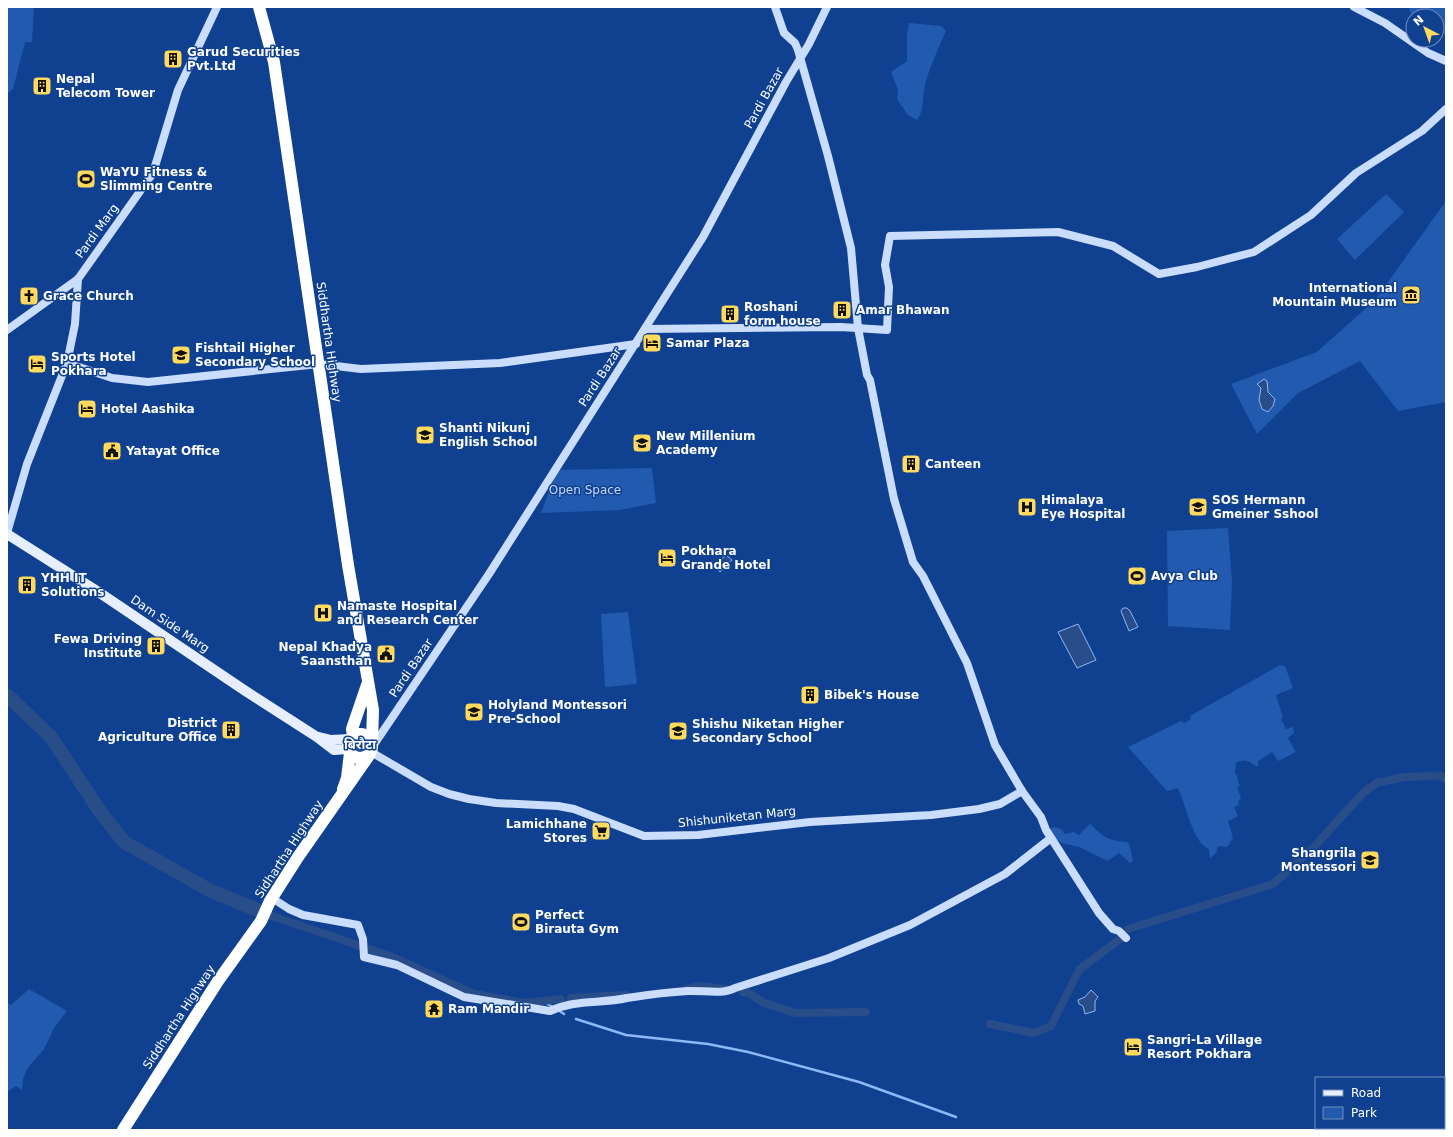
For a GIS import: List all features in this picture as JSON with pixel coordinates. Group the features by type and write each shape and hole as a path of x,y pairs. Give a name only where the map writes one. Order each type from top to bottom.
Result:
{"highway":[{"name":"Siddhartha Highway","path":"259,7 274,62 368,682"},
{"path":"368,682 373,710 372,749"},
{"name":"Sidhartha Highway","path":"342,794 347,778 352,729 368,682"},
{"path":"364,734 372,749 360,758 350,744 364,734"},
{"name":"Sidhartha Highway","path":"261,921 270,901 354,778 372,749"},
{"name":"Siddhartha Highway","path":"123,1130 218,981 261,921"}],"main road":[{"name":"Pardi Marg","path":"7,330 78,280 153,173 178,90 217,7"},
{"path":"775,7 784,32 795,43 800,58 828,156 851,248 858,328 894,499 913,562 923,576 963,653 995,745 1022,791 1041,817 1046,830 1099,913 1113,929 1119,931 1126,938"},
{"name":"Pardi Bazar","path":"372,749 489,574 703,237 826,7"},
{"path":"1354,7 1385,23 1428,54 1446,61"},
{"path":"645,329 858,328 887,330 889,287 885,265 890,236 1058,232 1113,246 1159,274 1196,267 1254,252 1311,215 1356,173 1422,131 1446,110"},
{"path":"7,534 28,464 68,363 75,324 78,280"},
{"path":"68,363 112,378 148,382 319,364 361,369 500,363 636,344"},
{"name":"Dam Side Marg","path":"7,534 97,591 244,690 317,737 350,744"},
{"name":"Shishuniketan Marg","path":"372,749 431,787 449,794 496,803 558,806 574,809 644,836 698,835 810,822 931,815 978,809 1000,804 1022,791"},
{"path":"270,901 303,915 358,926 363,939 364,957 397,965 464,997 552,1010 561,1006 583,1001 641,997 685,991 729,992 735,988 829,958 910,926 1005,874 1051,838"}],"green space":[{"path":"7,7 34,7 32,42 25,42 13,89 7,94"},
{"path":"1446,7 1446,35 1445,8 1408,8"},
{"path":"909,23 941,26 946,31 928,75 920,116 917,120 908,115 897,99 898,90 891,72 907,61 907,35"},
{"path":"1386,194 1404,212 1355,260 1337,239"},
{"path":"1446,201 1446,402 1398,411 1360,361 1298,393 1257,434 1231,384 1317,352 1375,300"},
{"name":"Open Space","path":"652,468 656,503 620,510 541,513 557,470"},
{"path":"1228,528 1232,581 1230,630 1168,626 1167,531"},
{"path":"628,612 637,684 605,687 601,614"},
{"path":"1280,665 1285,666 1293,688 1276,695 1283,718 1281,719 1286,729 1293,727 1294,733 1288,738 1296,752 1278,761 1272,752 1258,761 1258,767 1245,761 1239,761 1236,763 1235,773 1240,786 1237,787 1241,798 1238,802 1239,805 1234,807 1238,816 1228,821 1233,838 1227,847 1218,846 1216,853 1210,858 1209,849 1204,846 1194,832 1178,788 1167,791 1128,747 1181,721 1184,723 1191,719 1190,716"},
{"path":"357,738 363,738 368,743 366,752 363,754 357,754 352,749 352,743"},
{"path":"1090,824 1102,835 1108,838 1129,843 1133,861 1130,863 1119,853 1108,861 1079,847 1062,843 1057,840 1048,830 1053,827 1061,829 1065,834 1073,832 1079,835"},
{"path":"29,989 67,1011 54,1028 44,1049 27,1069 23,1079 22,1090 16,1086 7,1092 7,1003 11,1005"}],"shaded area":[{"path":"1264,379 1267,381 1268,392 1275,399 1273,406 1268,412 1262,409 1259,400 1261,388 1257,384"},
{"path":"726,555 732,560 720,572 714,566"},
{"path":"1123,608 1127,608 1130,611 1138,627 1129,631 1121,611"},
{"path":"1078,624 1096,660 1077,668 1058,632"},
{"path":"1091,990 1098,997 1095,1001 1095,1011 1085,1014 1083,1006 1079,1004 1078,1000 1085,997"}],"waterway":[{"path":"7,695 51,737 99,810 124,842 211,891 260,911"},
{"path":"1381,782 1404,777 1435,776"},
{"path":"1441,776 1446,779"},
{"path":"1128,929 1273,884 1313,848 1363,793 1378,782"},
{"path":"272,916 390,956 474,994 525,1003 561,999"},
{"path":"990,1024 1034,1033 1051,1026 1079,970 1121,938"},
{"path":"686,989 700,986 726,989"},
{"path":"743,992 749,993 762,1002 795,1013 866,1012"},
{"path":"571,998 626,995"},
{"path":"542,1001 553,1007"},
{"path":"558,1010 564,1014"},
{"path":"576,1019 626,1035 708,1044 748,1052 859,1082 956,1117"}],"place":[{"name":"Garud Securities Pvt.Ltd","path":"173,59"},
{"name":"Nepal Telecom Tower","path":"42,86"},
{"name":"WaYU Fitness & Slimming Centre","path":"86,179"},
{"name":"International Mountain Museum","path":"1411,295"},
{"name":"Grace Church","path":"29,296"},
{"name":"Amar Bhawan","path":"842,310"},
{"name":"Roshani form house","path":"730,314"},
{"name":"Samar Plaza","path":"652,343"},
{"name":"Fishtail Higher Secondary School","path":"181,355"},
{"name":"Sports Hotel Pokhara","path":"37,364"},
{"name":"Hotel Aashika","path":"87,409"},
{"name":"Shanti Nikunj English School","path":"425,435"},
{"name":"New Millenium Academy","path":"642,443"},
{"name":"Yatayat Office","path":"112,451"},
{"name":"Canteen","path":"911,464"},
{"name":"Himalaya Eye Hospital","path":"1027,507"},
{"name":"SOS Hermann Gmeiner Sshool","path":"1198,507"},
{"name":"Pokhara Grande Hotel","path":"667,558"},
{"name":"Avya Club","path":"1137,576"},
{"name":"YHH IT Solutions","path":"27,585"},
{"name":"Namaste Hospital and Research Center","path":"323,613"},
{"name":"Fewa Driving Institute","path":"156,646"},
{"name":"Nepal Khadya Saansthan","path":"386,654"},
{"name":"Bibek's House","path":"810,695"},
{"name":"Holyland Montessori Pre-School","path":"474,712"},
{"name":"District Agriculture Office","path":"231,730"},
{"name":"Shishu Niketan Higher Secondary School","path":"678,731"},
{"name":"Lamichhane Stores","path":"601,831"},
{"name":"Shangrila Montessori","path":"1370,860"},
{"name":"Perfect Birauta Gym","path":"521,922"},
{"name":"Ram Mandir","path":"434,1009"},
{"name":"Sangri-La Village Resort Pokhara","path":"1133,1047"}],"district":[{"name":"बिरौटा","path":"360,744"}]}
